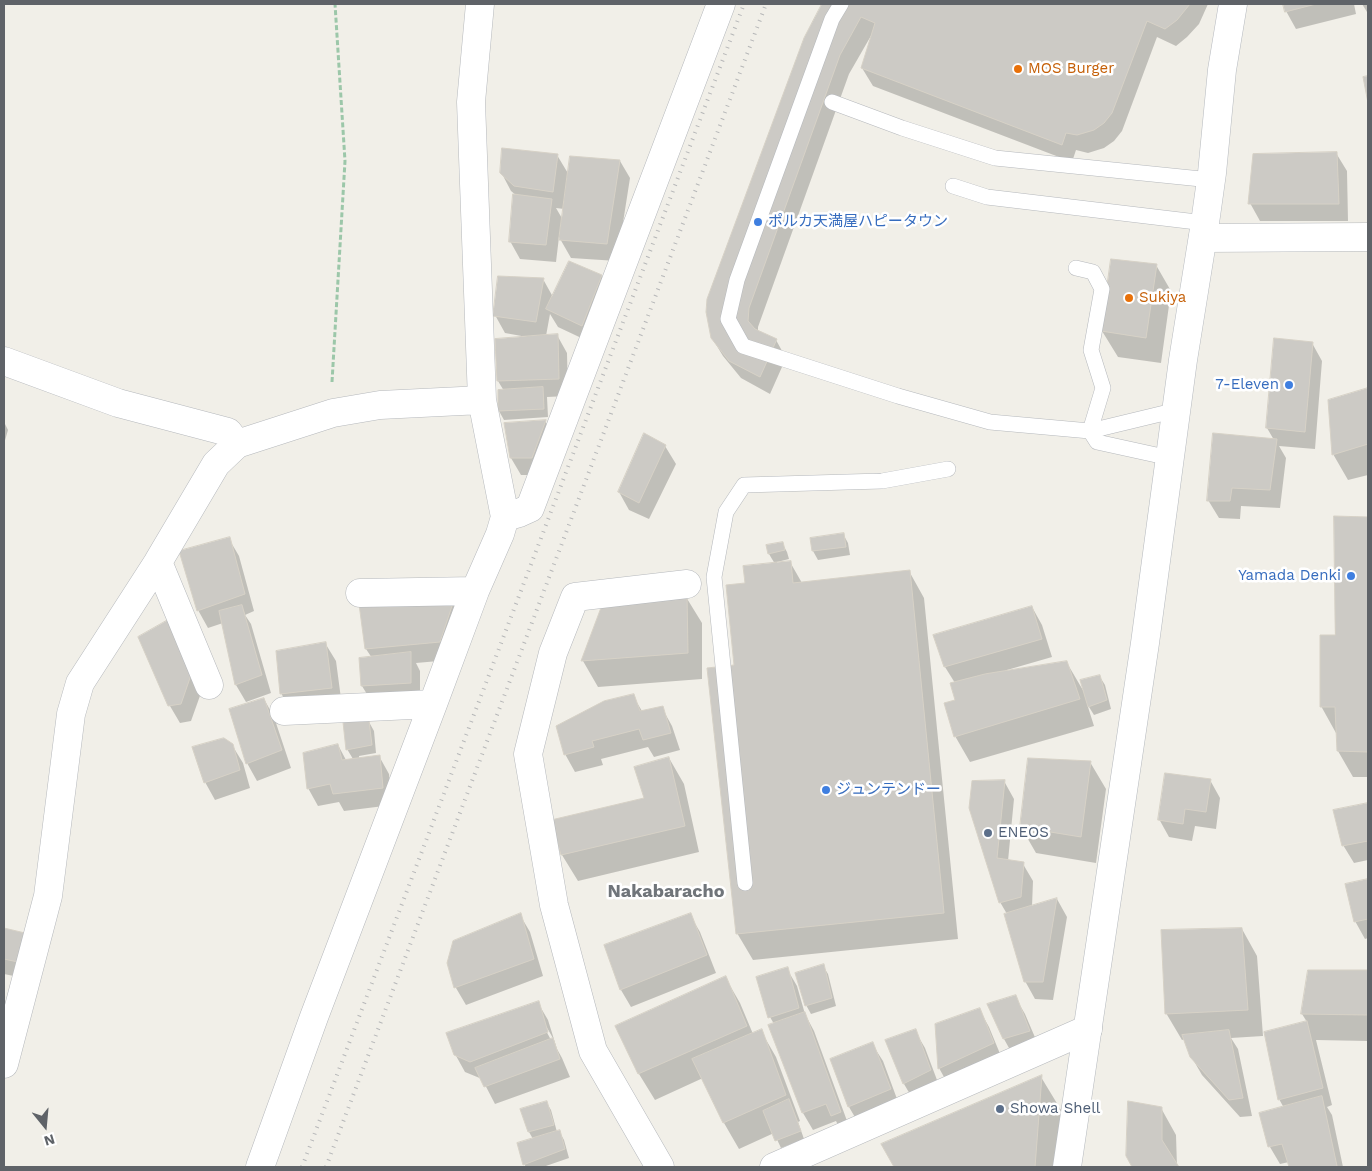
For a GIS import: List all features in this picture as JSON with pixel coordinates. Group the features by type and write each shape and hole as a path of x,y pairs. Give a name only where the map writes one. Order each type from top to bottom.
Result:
{"street":[{"path":"260,1167 314,1017 475,591 500,534 505,516 482,400 472,102 480,4"},
{"path":"505,516 530,508 721,4"},
{"path":"1067,1167 1204,231 1222,70 1233,4"},
{"path":"1204,231 1368,237"},
{"path":"4,361 118,403 228,432 237,444"},
{"path":"4,1064 48,896 71,714 80,683 158,562 216,464 237,444 334,412 380,405 482,400"},
{"path":"158,562 209,685"},
{"path":"660,1167 593,1051 554,905 528,754 553,652 575,597 687,584"},
{"path":"360,593 475,591"},
{"path":"284,711 433,704"},
{"path":"774,1167 1088,1029"}],"lane":[{"path":"841,4 832,19 737,280 728,319 743,346 898,396 990,422 1090,432 1177,410"},
{"path":"832,102 902,128 995,158 1211,180"},
{"path":"952,186 987,197 1204,231"},
{"path":"1076,268 1093,272 1102,289 1091,350"},
{"path":"1080,338 1091,350 1103,388 1090,432"},
{"path":"1090,432 1097,442 1170,458"},
{"path":"745,883 714,577 726,512 744,486 882,481 948,469"}],"path":[{"path":"334,412 331,400 345,161 335,4"}],"building":[{"name":"ポルカ天満屋ハピータウン","path":"822,4 1190,4 1177,20 1165,29 1147,21 1112,113 1104,123 1094,130 1077,135 1066,133 1062,145 861,68 875,23 861,17 840,55 749,308 748,321 755,329 777,339 760,377 729,361 711,338 706,312 707,299 804,38"},
{"path":"1283,4 1316,4 1285,12"},
{"path":"1368,76 1368,103 1363,77"},
{"path":"502,148 558,154 553,192 514,186 500,173"},
{"path":"1337,152 1339,204 1248,204 1253,154"},
{"path":"570,156 620,160 607,244 559,240"},
{"path":"513,194 552,199 546,245 509,242"},
{"name":"Sukiya","path":"1111,259 1157,264 1146,338 1101,331"},
{"path":"569,261 602,275 582,326 546,309"},
{"path":"498,276 544,278 536,322 493,316"},
{"path":"558,334 559,379 497,381 495,339"},
{"name":"7-Eleven","path":"1274,338 1313,342 1305,432 1266,428"},
{"path":"543,387 544,409 498,411 498,390"},
{"path":"1368,388 1368,444 1332,455 1328,400"},
{"path":"546,420 532,458 510,458 504,423"},
{"path":"644,433 666,445 639,503 618,492"},
{"path":"1213,433 1277,439 1270,490 1232,488 1230,501 1207,501"},
{"name":"Yamada Denki","path":"1334,516 1368,517 1368,752 1337,751 1335,707 1320,707 1320,635 1335,635"},
{"path":"844,533 846,547 812,551 810,538"},
{"path":"230,537 245,594 197,611 179,551"},
{"path":"783,542 785,550 768,554 766,545"},
{"name":"ジュンテンドー","path":"791,561 793,583 910,570 944,913 736,934 707,668 734,665 726,585 745,583 743,566"},
{"path":"687,596 688,653 581,661 602,605"},
{"path":"454,600 440,642 365,649 359,604"},
{"path":"242,605 262,675 235,685 219,611"},
{"path":"1032,606 1042,639 944,667 933,635"},
{"path":"168,620 191,675 181,704 168,706 138,637"},
{"path":"326,642 332,688 280,694 276,651"},
{"path":"411,652 411,683 361,686 359,658"},
{"path":"1067,661 1080,699 954,737 944,703 955,700 950,683 985,674"},
{"path":"1100,675 1107,700 1088,707 1080,680"},
{"path":"634,694 640,711 663,706 671,733 643,740 639,729 592,741 594,747 564,755 556,726 604,701"},
{"path":"264,698 282,750 246,764 229,709"},
{"path":"369,721 372,745 346,750 343,722"},
{"path":"224,738 233,744 240,770 204,783 192,747"},
{"path":"338,744 342,760 380,755 383,788 333,794 330,784 307,789 303,753"},
{"path":"669,757 685,826 561,855 551,820 644,798 634,767"},
{"path":"1028,758 1091,761 1081,837 1020,827"},
{"path":"1165,773 1211,779 1206,812 1185,809 1183,824 1158,820"},
{"name":"ENEOS","path":"1005,780 997,858 1024,862 1021,897 999,903 969,808 972,781"},
{"path":"1368,803 1368,841 1342,846 1333,810"},
{"path":"1368,879 1368,919 1354,922 1345,884"},
{"path":"1057,898 1043,982 1024,982 1004,914"},
{"path":"521,913 534,959 454,988 447,963 453,941"},
{"path":"691,913 707,955 620,990 604,945"},
{"path":"4,928 25,933 18,962 4,959"},
{"path":"1242,928 1248,1010 1165,1014 1161,930"},
{"path":"824,964 832,998 805,1006 795,973"},
{"path":"788,967 799,1008 768,1018 756,977"},
{"path":"1308,970 1368,970 1368,1015 1301,1014"},
{"path":"726,976 747,1026 638,1074 615,1026"},
{"path":"1016,995 1030,1031 1003,1039 987,1004"},
{"path":"539,1001 548,1032 470,1062 454,1055 446,1033"},
{"path":"980,1008 994,1043 938,1069 935,1024"},
{"path":"805,1012 841,1112 831,1116 826,1104 802,1113 768,1025"},
{"path":"1307,1021 1323,1088 1278,1100 1264,1032"},
{"path":"762,1029 786,1095 723,1123 692,1059"},
{"path":"916,1029 931,1070 903,1084 885,1040"},
{"path":"1229,1030 1243,1098 1229,1100 1190,1057 1182,1035"},
{"path":"553,1038 560,1059 484,1087 475,1068"},
{"path":"873,1042 891,1089 848,1107 830,1059"},
{"name":"Showa Shell","path":"1042,1075 1035,1167 894,1167 881,1144"},
{"path":"1322,1096 1337,1166 1289,1167 1282,1144 1268,1147 1259,1113"},
{"path":"789,1099 801,1131 775,1141 763,1111"},
{"path":"547,1101 554,1125 528,1132 520,1109"},
{"path":"1128,1101 1162,1107 1162,1140 1179,1167 1132,1167 1126,1156"},
{"path":"560,1130 565,1149 523,1165 517,1143"}],"railway":[{"path":"302,1167 744,4"},
{"path":"326,1167 766,4"}],"place":[{"name":"MOS Burger","path":"1018,69"},
{"name":"ポルカ天満屋ハピータウン","path":"758,222"},
{"name":"Sukiya","path":"1129,298"},
{"name":"7-Eleven","path":"1289,385"},
{"name":"Yamada Denki","path":"1351,576"},
{"name":"ジュンテンドー","path":"826,790"},
{"name":"ENEOS","path":"988,833"},
{"name":"Showa Shell","path":"1000,1109"}],"district":[{"name":"Nakabaracho","path":"666,892"}]}
